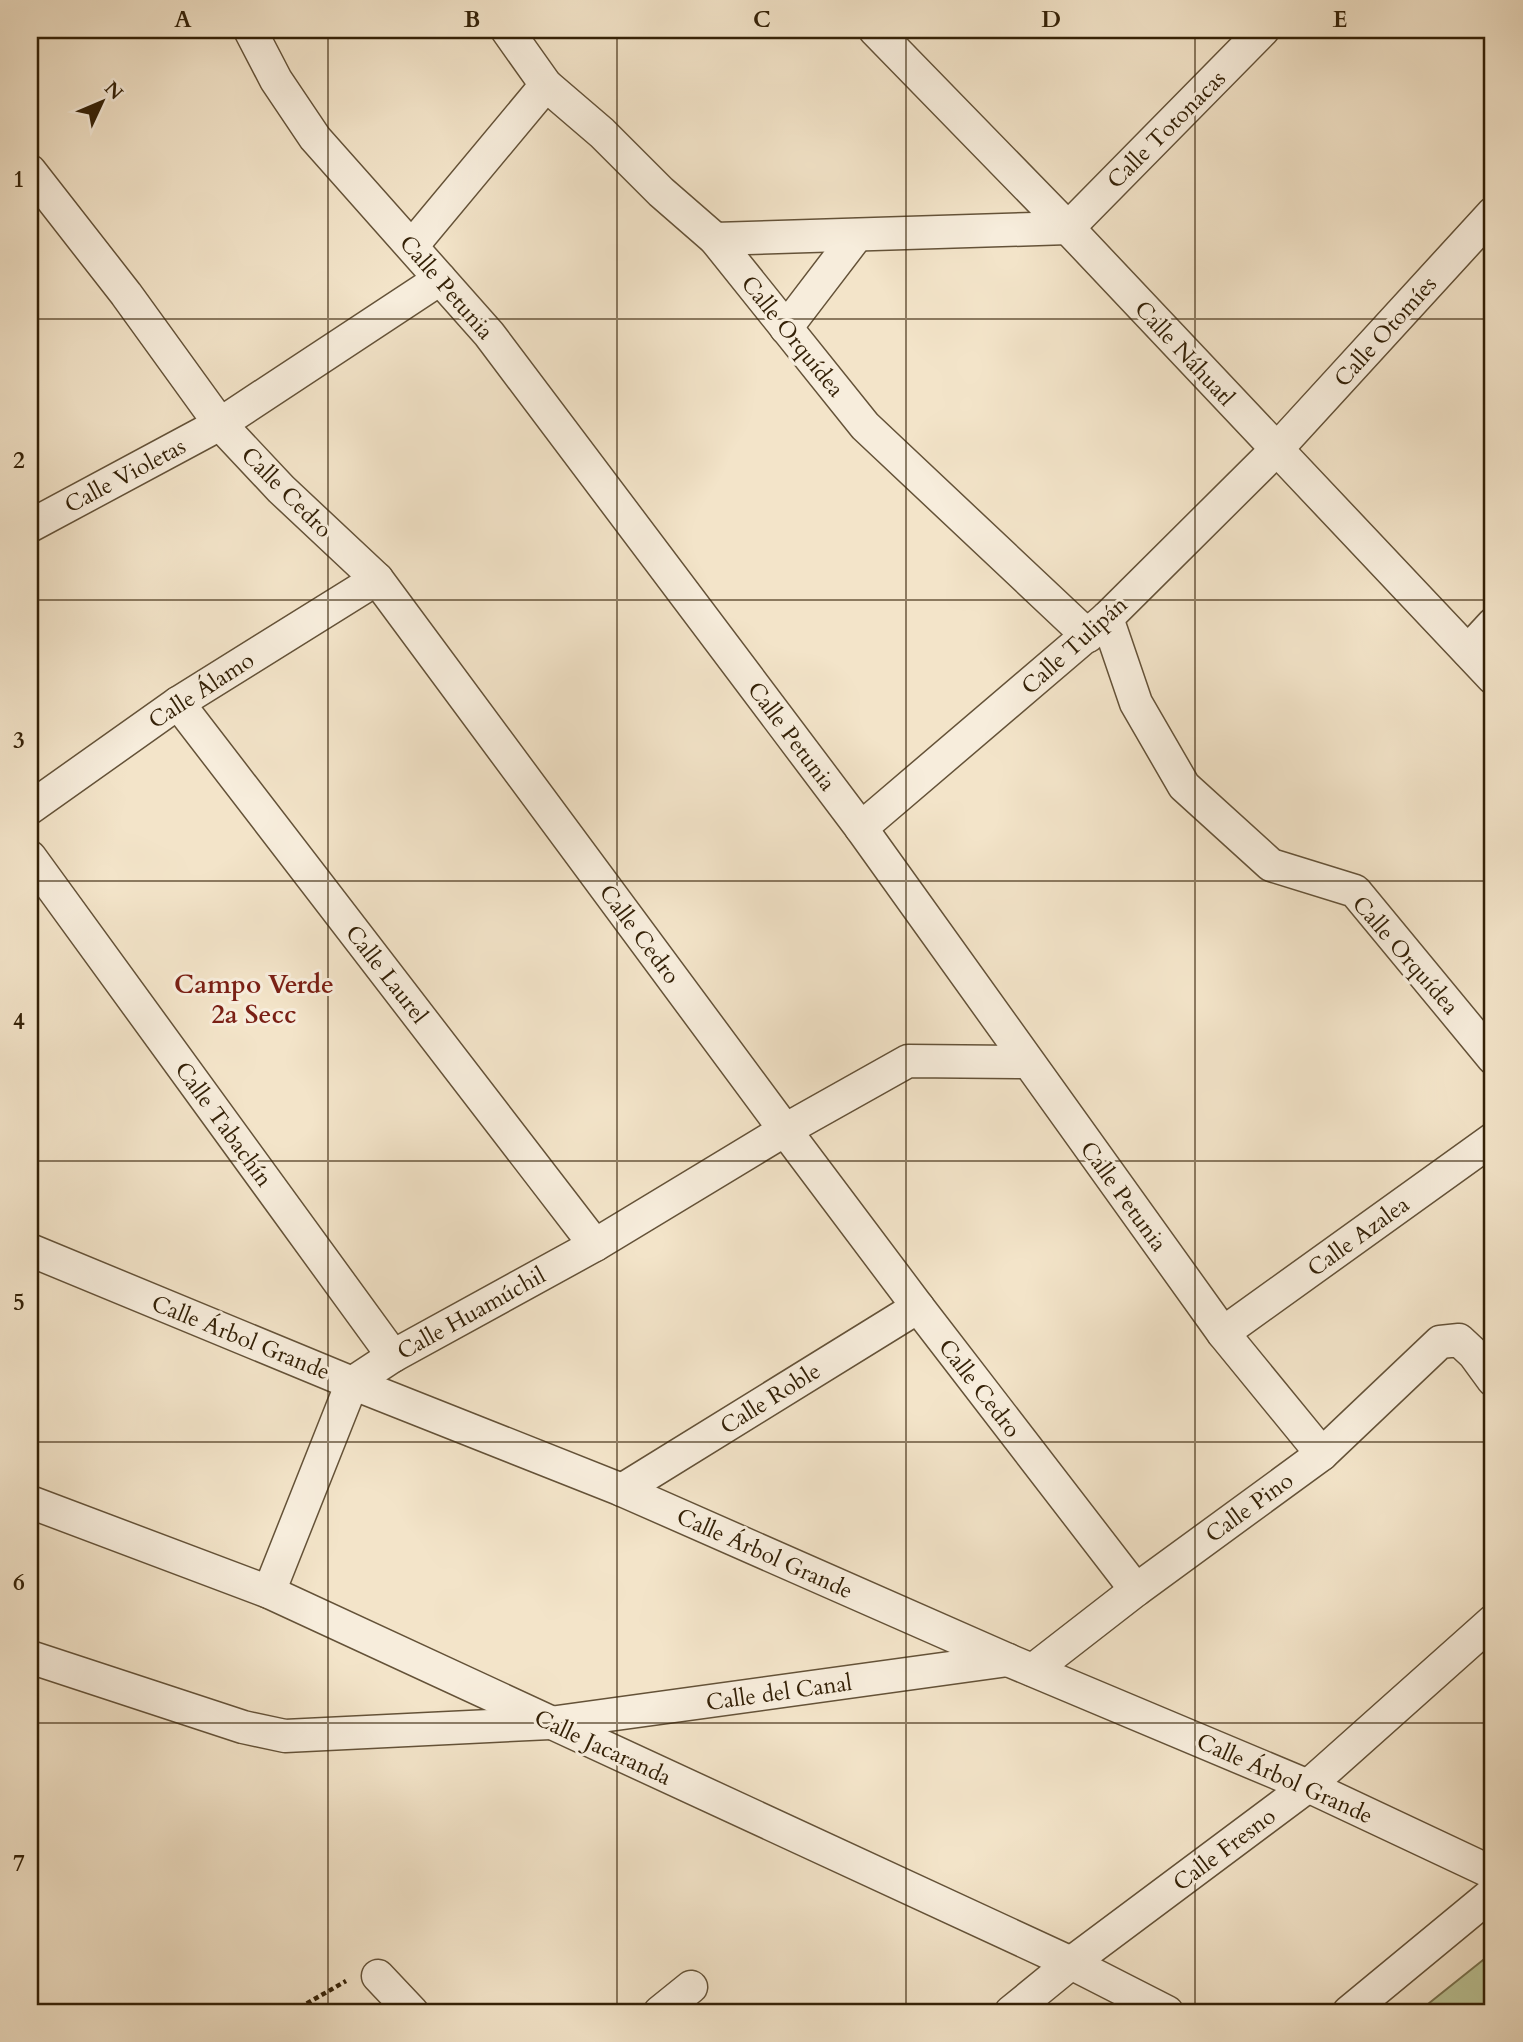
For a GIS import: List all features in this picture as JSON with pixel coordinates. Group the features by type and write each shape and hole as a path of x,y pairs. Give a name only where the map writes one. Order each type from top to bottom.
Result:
{"street":[{"name":"Calle Petunia","path":"250,30 276,80 315,138 489,334 861,828 1223,1333 1322,1454"},
{"name":"Calle Orquídea","path":"507,30 546,85 602,133 661,192 715,239 865,425 1098,627 1136,702 1184,786 1271,865 1355,891 1493,1058"},
{"name":"Calle Náhuatl","path":"875,30 1068,228 1493,678"},
{"name":"Calle Totonacas","path":"1068,228 1263,30"},
{"path":"412,246 546,85"},
{"name":"Calle Cedro","path":"30,171 126,294 220,424 281,489 377,579 785,1130 1136,1590"},
{"name":"Calle Otomíes","path":"1276,450 1493,213"},
{"path":"715,239 1068,228"},
{"path":"786,328 857,234"},
{"name":"Calle Violetas","path":"30,526 220,424 440,279"},
{"name":"Calle Tulipán","path":"861,828 1098,627 1276,450"},
{"name":"Calle Álamo","path":"30,808 178,703 377,579"},
{"path":"1468,651 1493,624"},
{"name":"Calle Laurel","path":"178,703 595,1245"},
{"name":"Calle Tabachín","path":"30,857 393,1356"},
{"name":"Calle Huamúchil","path":"352,1383 393,1356 595,1245 785,1130 908,1061 1027,1062"},
{"name":"Calle Azalea","path":"1223,1333 1493,1139"},
{"name":"Calle Árbol Grande","path":"30,1250 352,1383 622,1490 1020,1665 1308,1786 1493,1873"},
{"name":"Calle Roble","path":"622,1490 918,1307"},
{"name":"Calle Pino","path":"1020,1665 1136,1590 1322,1454 1440,1342 1459,1340 1474,1354 1493,1380"},
{"path":"269,1592 352,1383"},
{"name":"Calle Jacaranda","path":"30,1502 269,1592 1071,1963 1167,2012"},
{"name":"Calle Fresno","path":"1011,2012 1071,1963 1308,1786 1493,1621"},
{"name":"Calle del Canal","path":"30,1657 243,1727 285,1736 550,1723 1020,1665"},
{"path":"1349,2012 1493,1893"},
{"path":"378,1976 412,2012"},
{"path":"660,2012 691,1987"}],"path":[{"path":"292,2012 361,1973 378,1976"}],"green space":[{"path":"1493,1952 1493,2012 1418,2012"}],"district":[{"name":"Campo Verde 2a Secc","path":"254,999"}]}
